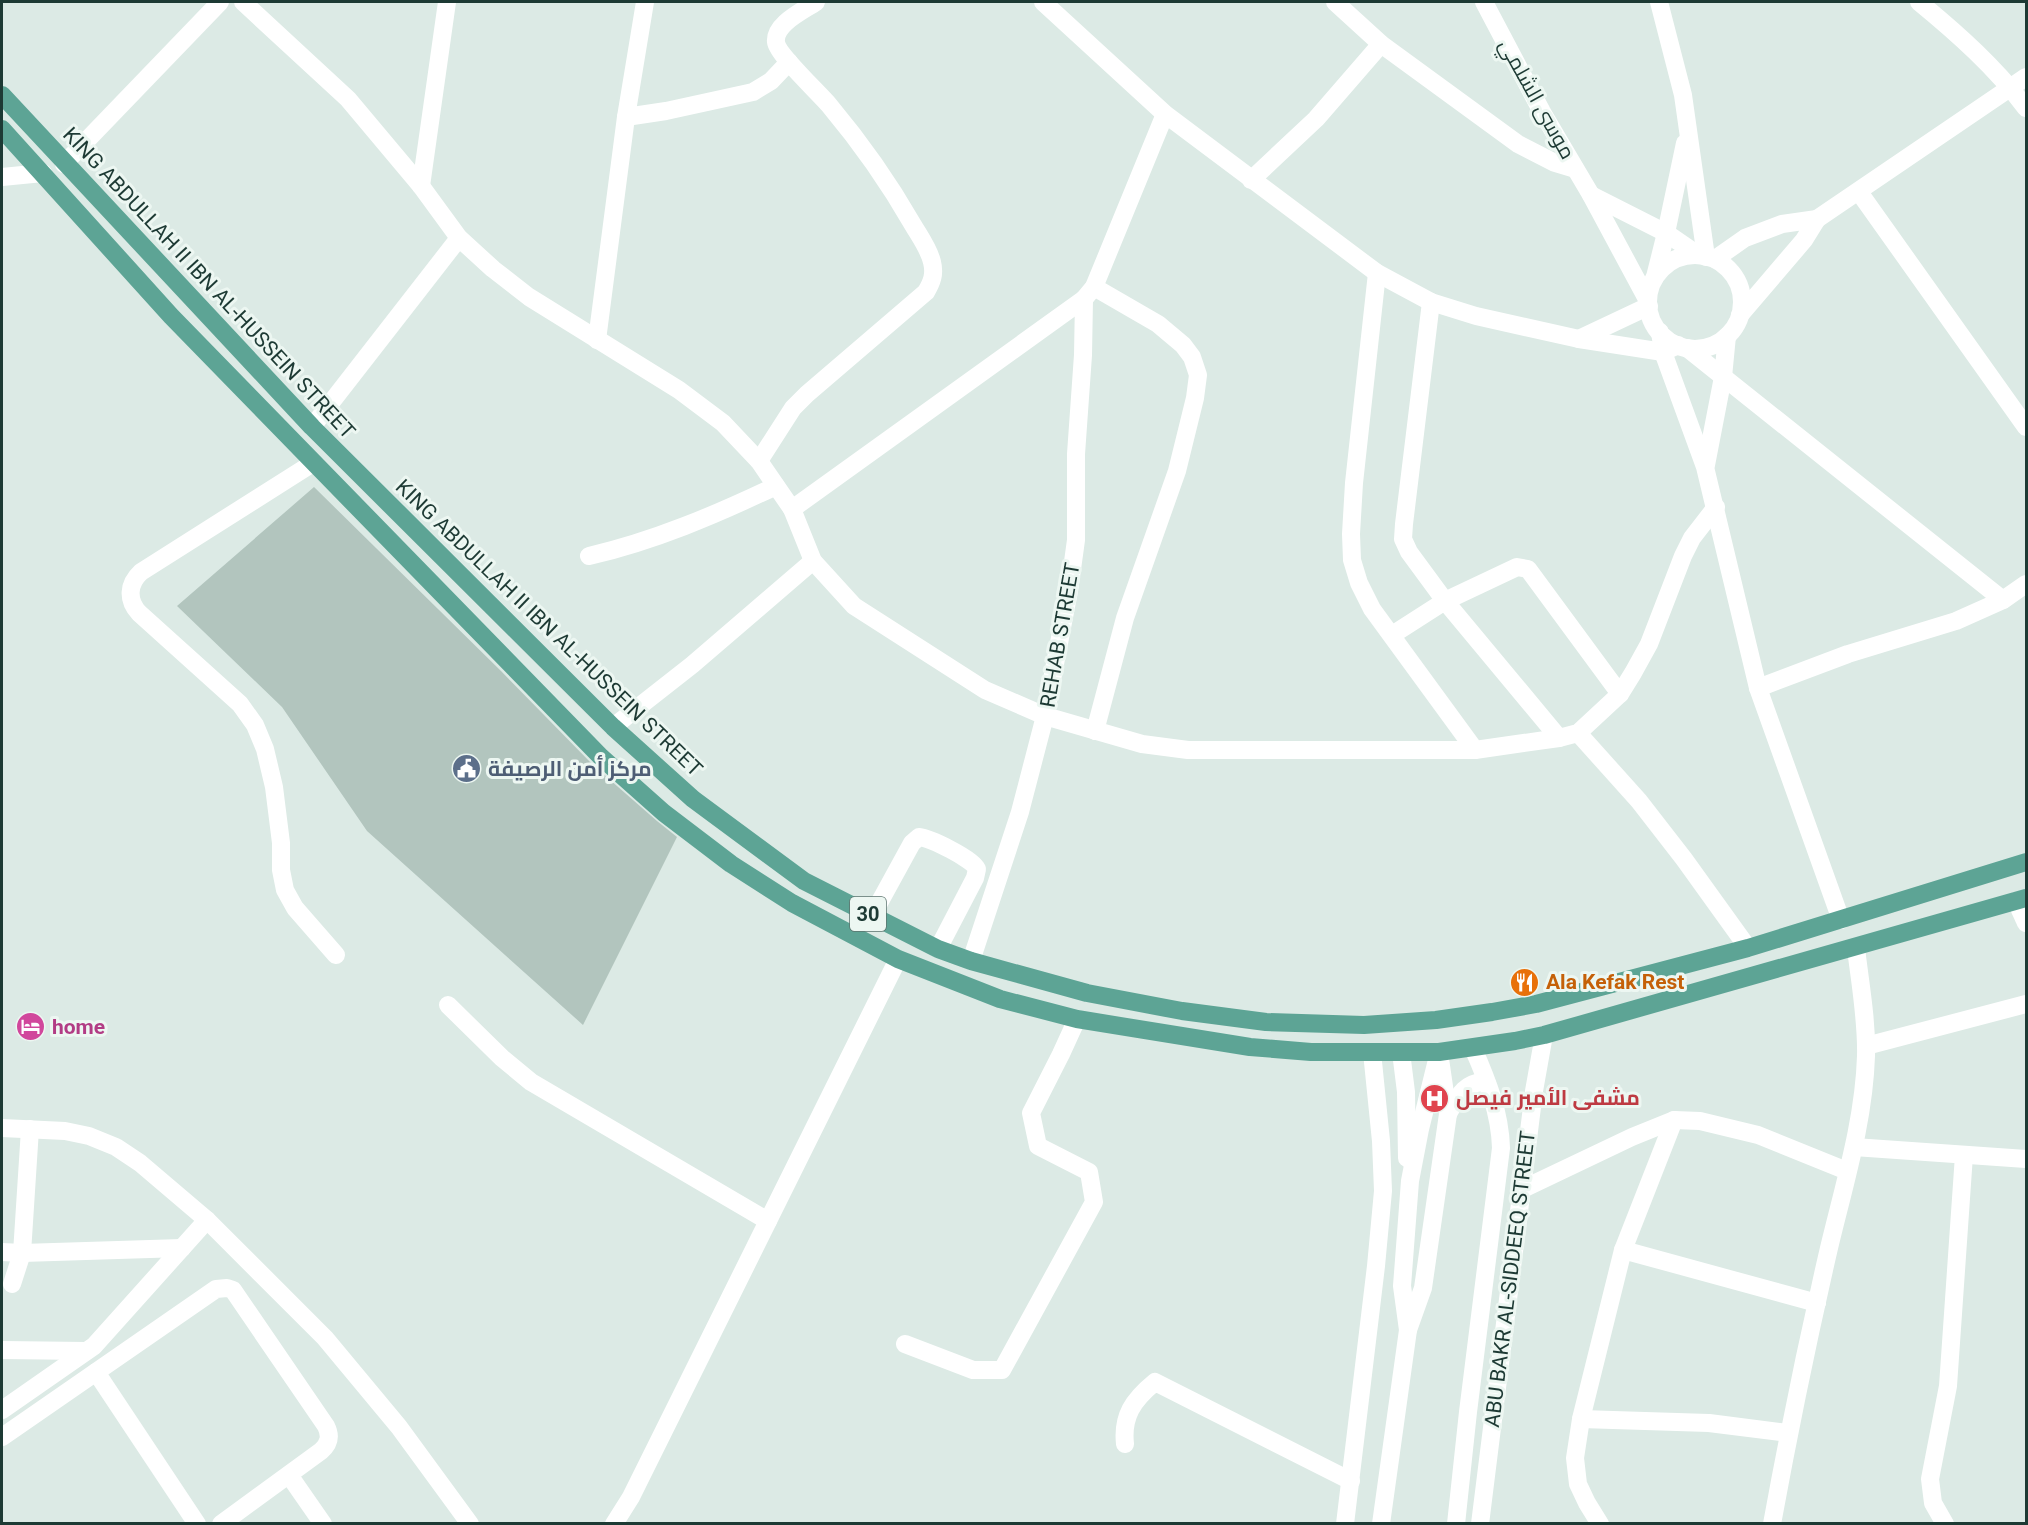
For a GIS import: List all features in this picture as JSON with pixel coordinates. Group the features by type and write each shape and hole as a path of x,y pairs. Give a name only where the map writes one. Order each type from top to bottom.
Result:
{"main road":[{"name":"KING ABDULLAH II IBN AL-HUSSEIN STREET","path":"2,95 189,298 312,427 613,727 693,799 794,874 938,949 971,961 1087,993 1192,1013 1266,1022 1353,1025 1436,1020 1536,1004 1748,948 2026,862"},
{"name":"30","path":"2,129 171,316 313,463 601,757 664,813 731,864 792,903 898,959 1000,999 1077,1019 1251,1047 1311,1052 1439,1052 1544,1035 2021,900"},
{"path":"171,316 189,298"},
{"path":"513,667 532,647"},
{"path":"1436,1020 1439,1052"}],"street":[{"path":"64,164 220,2"},
{"path":"243,2 348,99 421,186 459,238 529,297 688,396 723,423 759,461 792,509 813,561 854,606 985,690 1045,716 1142,744 1188,750 1475,750 1559,738 1578,733 1620,694 1649,644 1692,538 1716,507"},
{"path":"421,186 447,2"},
{"path":"597,340 626,117 645,2"},
{"path":"759,461 793,408 926,292 933,281 933,269 928,251 902,206 848,130 776,45 779,29 816,2"},
{"path":"1043,2 1165,114 1377,273 1431,302 1476,316 1579,339 1676,348 1709,347 1727,336 1737,324 1742,299 1738,283 1729,269 1666,233 1591,195"},
{"path":"1335,2 1381,44 1518,144 1555,163 1575,169"},
{"name":"موسى الشلمي","path":"1484,2 1542,112 1591,195 1648,304"},
{"path":"1659,2 1683,95 1706,257"},
{"path":"1919,2 1980,56 2011,88 2026,108"},
{"path":"1251,180 1316,119 1381,44"},
{"path":"626,117 666,111 753,92 771,81 789,62"},
{"path":"2003,600 1723,377 1676,348 1653,322 1648,304 1650,290 1655,279 1662,269 1676,260 1706,257 1745,238 1782,224 1817,219 2026,77"},
{"path":"792,509 1089,293 1165,114"},
{"path":"1655,279 1687,129"},
{"path":"2,177 43,173"},
{"path":"1859,192 2026,427"},
{"path":"1740,315 1804,240 1817,219"},
{"path":"312,427 459,238"},
{"path":"1377,273 1354,483 1352,560 1359,583 1372,609 1475,750"},
{"path":"1089,293 1158,324 1184,345 1192,357 1198,375 1195,398 1177,471 1125,618 1095,731"},
{"name":"REHAB STREET","path":"971,961 1020,812 1045,716 1069,591 1076,540 1076,454 1089,293"},
{"path":"1431,302 1403,538 1408,552 1445,601 1559,738"},
{"path":"1579,339 1648,304"},
{"path":"1705,467 1723,377 1727,336"},
{"path":"1676,348 1758,688 1840,920"},
{"path":"313,463 141,572 133,582 130,596 139,614 240,704 255,725 265,748 274,788 280,833 281,870 285,890 295,908 336,955"},
{"path":"589,556 631,546 724,511 776,486"},
{"path":"613,727 692,665 813,561"},
{"path":"1392,635 1445,601 1517,567 1523,567 1528,569 1620,694"},
{"path":"1758,688 1848,654 1956,621 2003,600 2026,584"},
{"path":"1578,733 1639,801 1748,948"},
{"path":"872,916 912,843 919,837 971,861 977,869 975,878 938,949"},
{"path":"2021,900 2026,922"},
{"path":"1772,1524 1788,1433 1854,1147 1865,1073 1866,1046 1856,948"},
{"path":"614,1524 631,1497 898,959"},
{"path":"1866,1046 2026,1004"},
{"path":"448,1005 502,1058 531,1082 768,1221"},
{"path":"905,1344 973,1370 1002,1370 1094,1202 1089,1172 1038,1146 1031,1113 1077,1019"},
{"name":"ABU BAKR AL-SIDDEEQ STREET","path":"1480,1524 1534,1091 1544,1035"},
{"name":"ABU BAKR AL-SIDDEEQ STREET","path":"1456,1524 1501,1148 1494,1101 1473,1048"},
{"path":"1345,1524 1383,1191 1381,1141 1372,1052"},
{"path":"1401,1052 1406,1092 1406,1150 1410,1180"},
{"path":"1408,1330 1423,1288 1448,1114 1439,1052"},
{"path":"1381,1524 1408,1330 1402,1286 1410,1180 1439,1052"},
{"path":"1448,1114 1467,1086 1479,1081 1487,1083"},
{"path":"1600,1524 1578,1484 1575,1458 1581,1419 1623,1250 1674,1120"},
{"path":"1523,1189 1632,1137 1674,1120 1700,1121 1758,1135 1847,1171"},
{"path":"2,1128 65,1131 90,1136 116,1147 140,1163 207,1220 325,1338 399,1427 470,1524"},
{"path":"12,1284 22,1253 30,1129"},
{"path":"1854,1147 2026,1160"},
{"path":"1945,1524 1933,1503 1930,1479 1948,1386 1964,1155"},
{"path":"2,1410 86,1352 104,1336 207,1220"},
{"path":"2,1252 182,1248"},
{"path":"1623,1250 1817,1303"},
{"path":"2,1437 216,1289 233,1290 329,1432 328,1443 325,1447 221,1524"},
{"path":"2,1350 86,1352"},
{"path":"96,1372 197,1524"},
{"path":"1125,1444 1123,1427 1138,1396 1155,1382 1351,1481"},
{"path":"1581,1419 1709,1423 1788,1433"},
{"path":"289,1475 323,1524"}],"building":[{"name":"مركز أمن الرصيفة","path":"314,487 593,765 677,837 583,1025 367,831 282,707 177,606"}],"place":[{"name":"مركز أمن الرصيفة","path":"467,769"},
{"name":"Ala Kefak Rest","path":"1525,982"},
{"name":"home","path":"31,1027"},
{"name":"مشفى الأمير فيصل","path":"1435,1098"}]}
